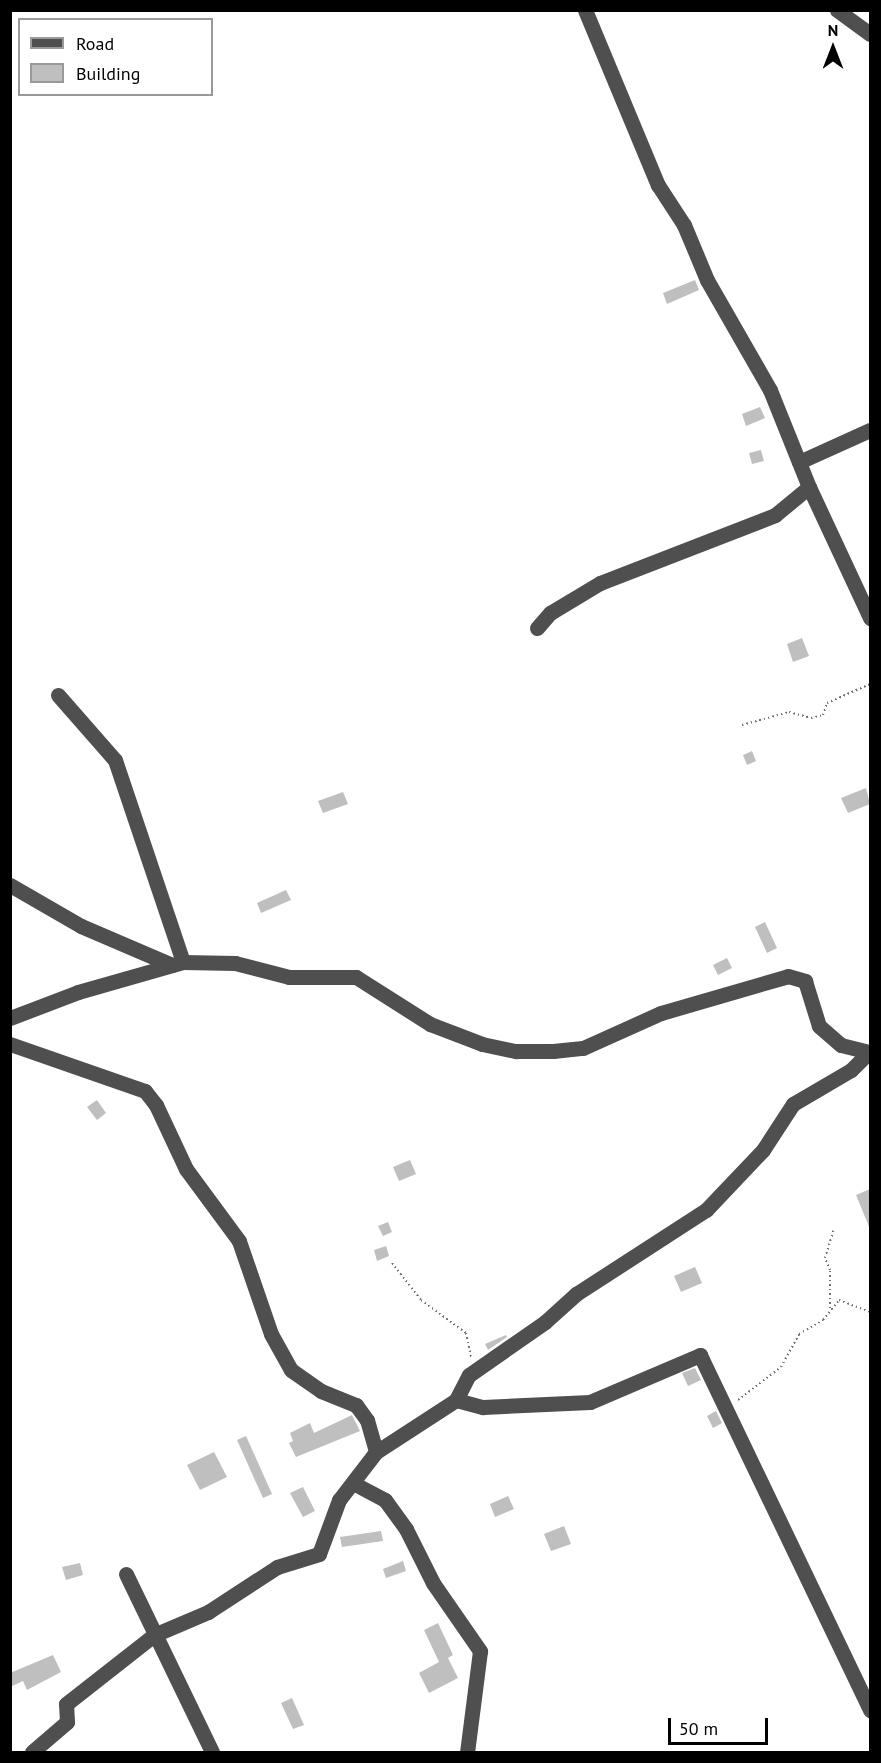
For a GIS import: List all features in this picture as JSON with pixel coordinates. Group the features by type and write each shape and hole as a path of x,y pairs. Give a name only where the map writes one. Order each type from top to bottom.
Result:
{"street":[{"path":"585,10 658,185 684,225 706,280 770,390 809,487 870,618"},
{"path":"837,10 870,34"},
{"path":"799,462 870,430"},
{"path":"537,628 550,613 600,583 775,515 809,487"},
{"path":"58,695 115,760 178,963"},
{"path":"10,885 81,926 178,963"},
{"path":"10,1018 78,992 178,963 235,963 289,977 356,977 430,1024 482,1044 516,1051 583,1048 661,1013 788,976 805,981 819,1026 841,1045 870,1052"},
{"path":"10,1044 145,1091 156,1105 186,1169 239,1241 271,1334 291,1370 321,1391 356,1405 367,1420 376,1452"},
{"path":"32,1752 67,1722 66,1704 154,1635 208,1612 278,1568 320,1554 339,1500 376,1452 456,1400 469,1375 545,1322 576,1294 706,1210 763,1150 793,1104 851,1070 870,1052"},
{"path":"456,1400 483,1407 590,1402 700,1355 727,1407 870,1710"},
{"path":"352,1483 385,1500 433,1583 480,1651 467,1752"},
{"path":"126,1574 212,1752"}],"path":[{"path":"742,725 789,712 811,718 823,715 827,703 870,684"},
{"path":"830,1308 830,1270 825,1258 834,1227"},
{"path":"392,1263 421,1300 466,1333 471,1351 469,1375"},
{"path":"727,1407 754,1391 781,1367 799,1334 823,1320 830,1308 839,1300 870,1312"}],"building":[{"path":"695,280 699,290 667,304 663,293"},
{"path":"760,407 765,418 746,426 742,414"},
{"path":"761,450 764,461 752,464 749,453"},
{"path":"802,638 809,656 793,662 787,644"},
{"path":"752,751 756,761 747,765 743,755"},
{"path":"866,788 870,804 848,813 841,798"},
{"path":"343,792 348,804 323,813 318,801"},
{"path":"286,890 291,900 261,913 257,903"},
{"path":"765,922 777,948 767,953 755,927"},
{"path":"727,958 732,968 718,975 713,965"},
{"path":"97,1100 106,1113 97,1120 87,1107"},
{"path":"410,1160 416,1174 399,1181 393,1167"},
{"path":"870,1189 870,1229 856,1195"},
{"path":"388,1222 392,1232 383,1236 378,1226"},
{"path":"386,1246 389,1256 377,1261 374,1250"},
{"path":"695,1267 702,1283 681,1292 674,1276"},
{"path":"506,1335 507,1337 488,1350 485,1344"},
{"path":"695,1368 701,1380 688,1386 682,1373"},
{"path":"716,1411 722,1423 713,1428 707,1416"},
{"path":"352,1415 360,1431 296,1457 289,1443 293,1441 290,1433 310,1423 314,1433"},
{"path":"246,1436 272,1494 263,1498 237,1440"},
{"path":"214,1452 227,1477 200,1490 187,1465"},
{"path":"303,1487 315,1511 303,1517 290,1493"},
{"path":"508,1496 514,1509 495,1517 490,1504"},
{"path":"564,1526 571,1544 551,1551 544,1534"},
{"path":"381,1531 383,1541 342,1547 340,1537"},
{"path":"403,1561 406,1571 386,1578 383,1569"},
{"path":"80,1563 83,1575 66,1580 62,1567"},
{"path":"438,1623 453,1655 448,1658 458,1678 429,1693 419,1673 439,1662 424,1630"},
{"path":"53,1655 61,1672 27,1690 23,1681 10,1687 10,1673"},
{"path":"292,1698 304,1725 293,1729 281,1703"}]}
